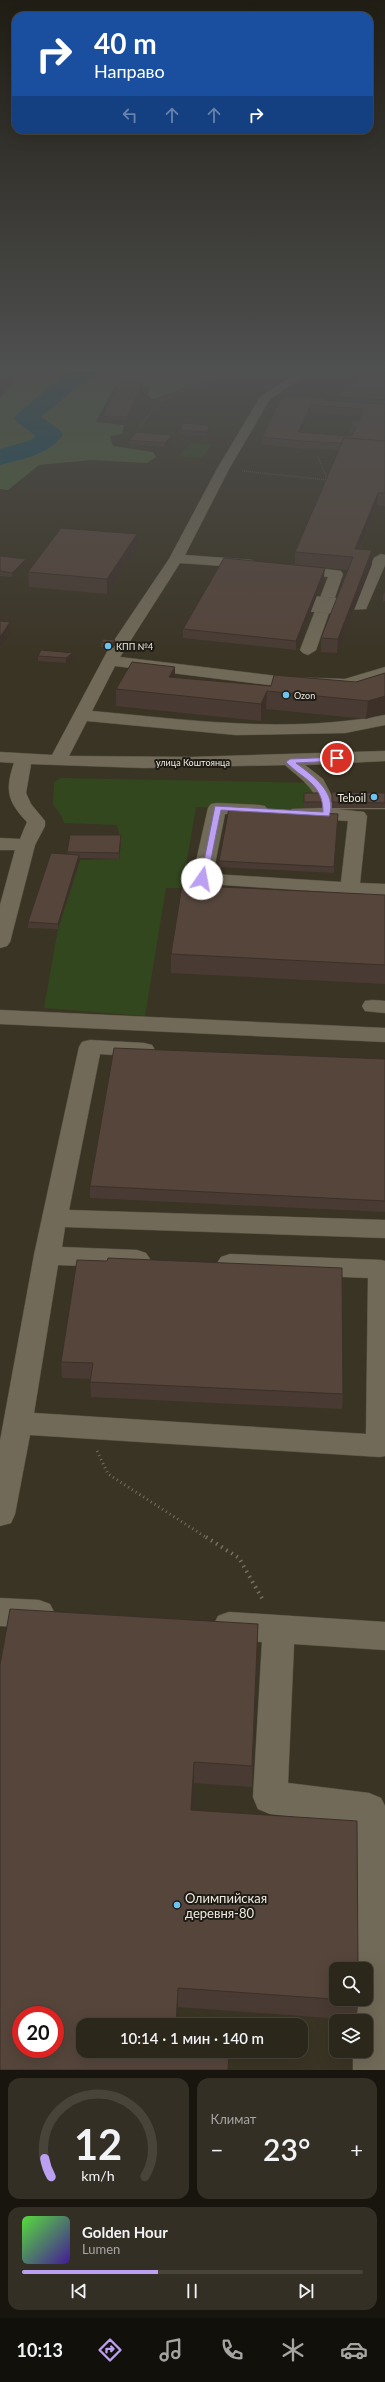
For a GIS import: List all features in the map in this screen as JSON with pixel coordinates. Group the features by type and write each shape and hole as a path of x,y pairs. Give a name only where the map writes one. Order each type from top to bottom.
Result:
{"street":[{"path":"58,760 110,661 176,559 223,470"},
{"path":"313,604 355,607 364,604 384,554"},
{"path":"176,559 336,574 308,650"},
{"path":"110,661 285,682 346,684 385,672"},
{"path":"82,715 236,730 345,728 385,720"},
{"name":"улица Коштоянца","path":"0,757 103,763 290,762 385,756"},
{"path":"0,942 26,845 36,826 36,821 17,797 17,781 24,759"},
{"path":"290,762 317,783 327,808"},
{"path":"385,804 327,808 217,808 202,879 385,890"},
{"path":"327,808 358,816 350,888"},
{"path":"0,844 26,845"},
{"path":"0,1017 385,1035"},
{"path":"0,1514 18,1423 47,1255 90,1047 162,1050"},
{"path":"55,1218 385,1230"},
{"path":"47,1255 158,1260"},
{"path":"18,1423 380,1446 381,1269 206,1262"},
{"path":"0,1612 64,1615"},
{"path":"200,1624 385,1636"},
{"path":"279,1629 270,1797 369,1810 373,2070"}],"path":[{"path":"229,470 328,480 324,470"},
{"path":"85,1427 108,1474 239,1558 279,1629"}],"green space":[{"path":"0,470 33,470 8,490 0,489"},
{"path":"61,778 317,783 327,814 196,807 182,888 166,888 145,1016 44,1008 58,929 80,860 119,859 121,841 117,825 64,823 62,817 53,804 54,782"}],"building":[{"path":"330,470 385,470 385,493 378,493 355,549 372,550 338,639 321,638 353,557 295,552"},
{"path":"61,528 137,534 107,579 28,572"},
{"path":"0,556 26,559 12,573 0,571"},
{"path":"224,558 325,568 296,641 183,629"},
{"path":"0,621 10,622 0,637"},
{"path":"103,639 115,640 113,643 101,642"},
{"path":"41,650 73,653 66,658 38,656"},
{"path":"132,662 175,667 169,677 271,686 274,675 356,682 385,673 385,696 368,701 267,691 261,704 116,689"},
{"path":"332,792 385,793 385,803 332,802"},
{"path":"304,793 321,793 322,802 304,802"},
{"path":"229,808 338,814 334,867 219,861"},
{"path":"70,835 121,835 119,853 67,852"},
{"path":"51,853 79,855 58,924 28,922"},
{"path":"182,885 385,895 385,965 171,954"},
{"path":"114,1048 385,1059 385,1201 90,1186"},
{"path":"108,1258 342,1268 343,1394 90,1382 93,1363 61,1362 77,1260 107,1261"},
{"name":"Олимпийская деревня-80","path":"10,1609 258,1624 252,1766 194,1762 191,1810 357,1821 358,1962 329,1962 329,1999 178,1988 176,2018 76,2018 76,2058 229,2058 228,2070 0,2070 0,1665"}],"place":[{"name":"КПП №4","path":"108,646"},
{"name":"Ozon","path":"286,695"},
{"name":"Teboil","path":"374,797"},
{"name":"Олимпийская деревня-80","path":"177,1905"}],"route":[{"path":"202,879 217,808 326,814 327,802 317,783 290,762 337,758"}]}
